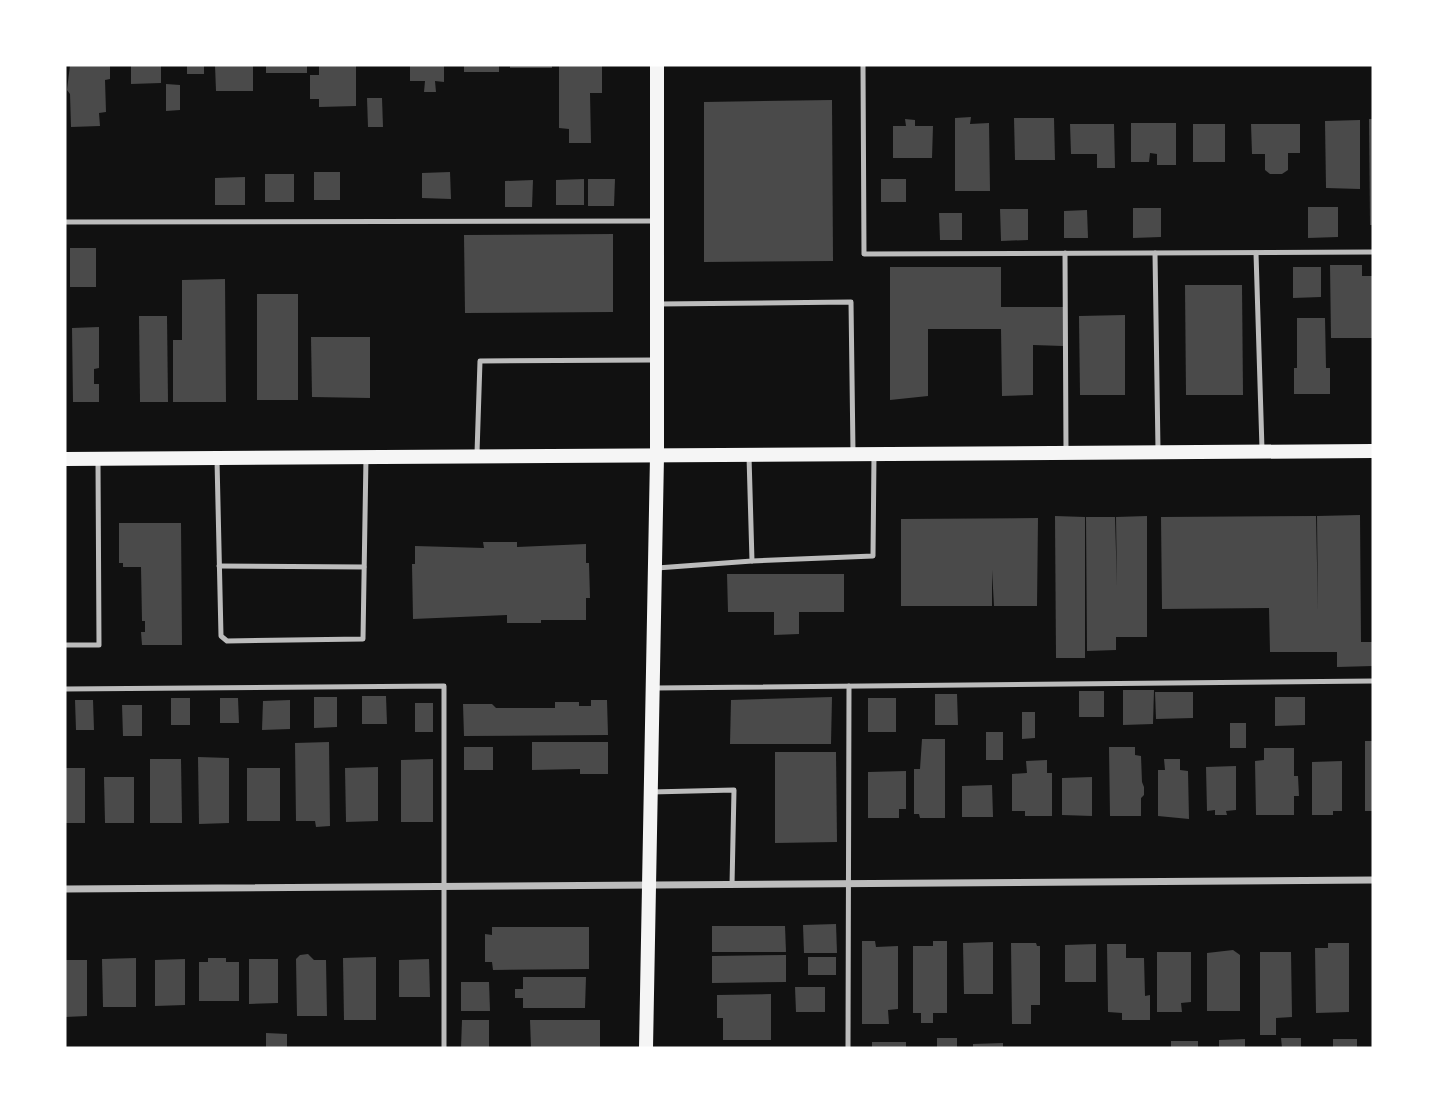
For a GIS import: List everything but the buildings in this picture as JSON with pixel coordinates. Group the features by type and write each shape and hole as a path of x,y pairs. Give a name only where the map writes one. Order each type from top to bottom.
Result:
{"main road":[{"path":"646,1048 657,456 657,65"},
{"path":"65,459 1373,452"}],"street":[{"path":"65,889 1373,880"}],"lane":[{"path":"863,65 864,254 1373,252"},
{"path":"65,222 657,221"},
{"path":"1065,253 1066,453"},
{"path":"1155,253 1158,453"},
{"path":"1256,253 1262,452"},
{"path":"658,304 851,302 853,455"},
{"path":"477,457 480,361 658,360"},
{"path":"654,569 752,561 873,556 874,454"},
{"path":"749,456 752,561"},
{"path":"217,458 221,636 227,641 363,639 366,457"},
{"path":"65,645 99,645 98,459"},
{"path":"219,566 364,568"},
{"path":"652,688 1373,681"},
{"path":"65,689 444,686 444,1048"},
{"path":"848,1048 849,686"},
{"path":"650,792 734,790 732,885"}]}
